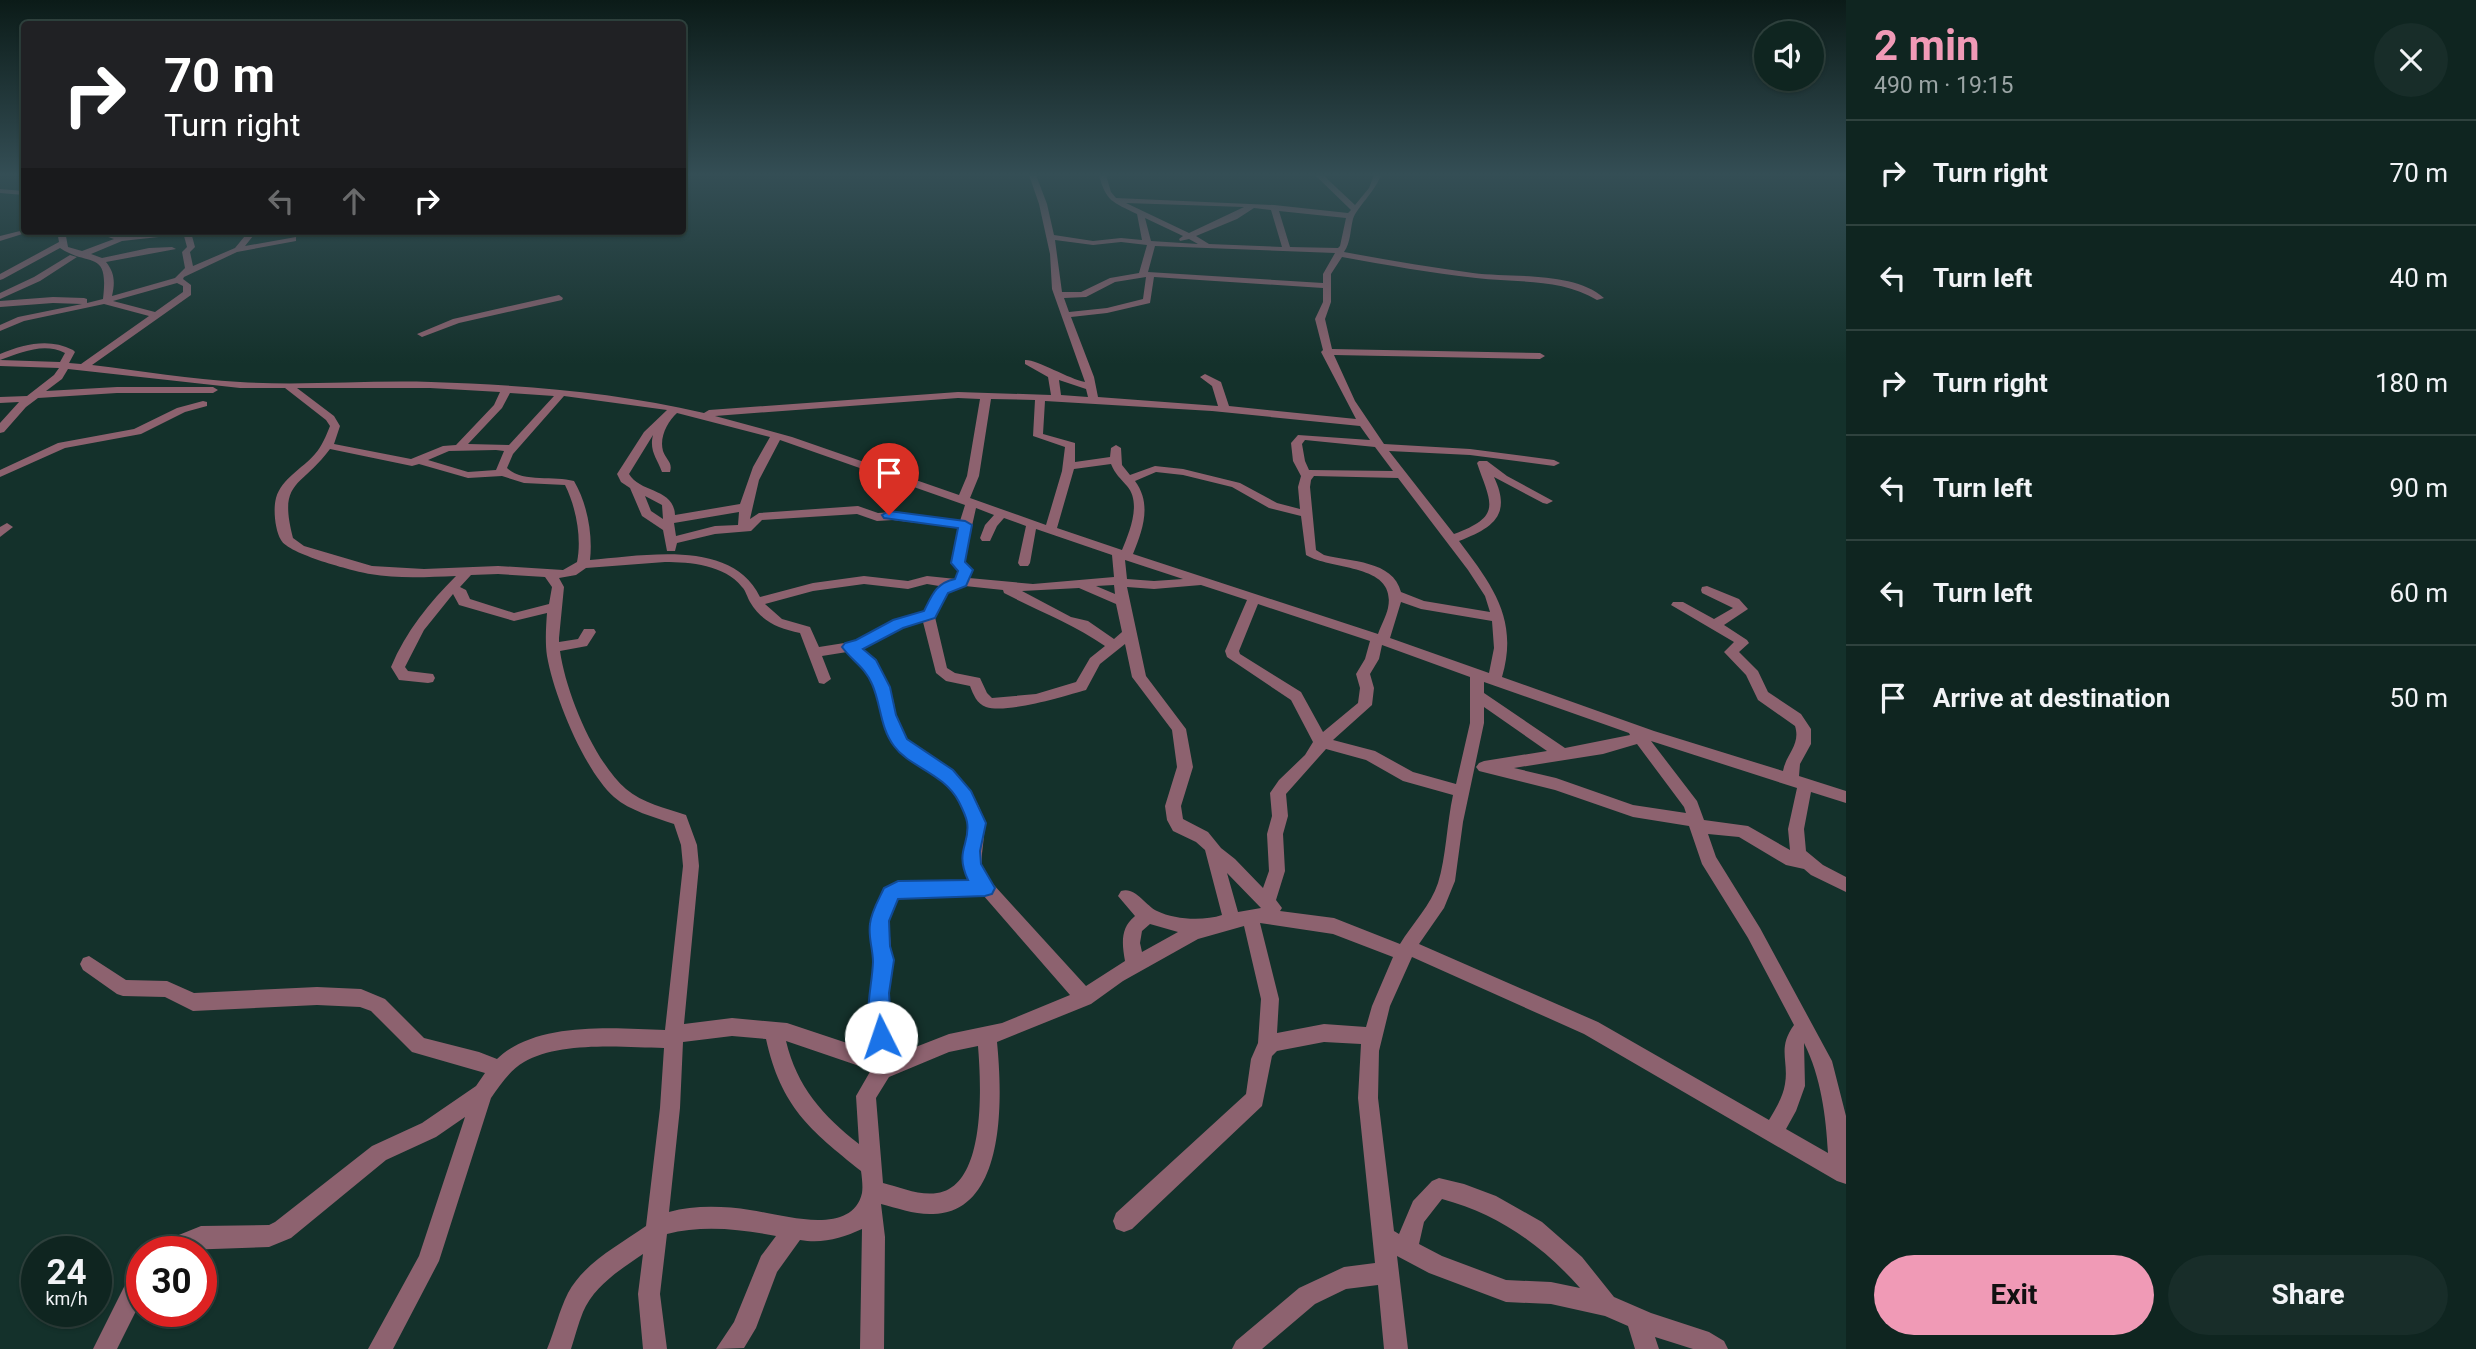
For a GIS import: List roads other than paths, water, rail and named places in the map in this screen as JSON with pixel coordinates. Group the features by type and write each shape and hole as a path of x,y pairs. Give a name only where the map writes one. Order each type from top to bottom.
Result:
{"street":[{"path":"62,238 64,248 105,264 111,284 106,301"},
{"path":"0,296 37,279 79,254 129,238"},
{"path":"180,277 189,268 186,253 191,247 189,238"},
{"path":"238,249 247,238"},
{"path":"1050,238 1058,295 1092,387 1094,401"},
{"path":"1057,238 1093,243 1121,240 1149,244 1340,252 1494,278 1573,284 1600,298"},
{"path":"1066,315 1105,313 1147,301 1147,238"},
{"path":"1173,245 1186,238"},
{"path":"1193,238 1213,247"},
{"path":"1283,238 1287,250"},
{"path":"1347,238 1327,274 1326,302 1320,319 1325,332 1326,352 1364,423 1491,596 1499,618 1501,661 1486,677 1477,695 1476,768 1463,792 1455,822 1447,881 1437,903 1407,950 1381,1006 1369,1051 1368,1098 1386,1239 1396,1349"},
{"path":"0,277 62,243"},
{"path":"0,328 22,319 106,301 180,277 238,249 254,245 294,244"},
{"path":"101,261 149,250 172,249"},
{"path":"40,257 79,254"},
{"path":"189,263 201,266"},
{"path":"1058,295 1083,295 1113,280 1147,274 1326,286"},
{"path":"83,367 188,293 187,285 180,277"},
{"path":"422,334 456,321 559,298"},
{"path":"0,304 53,300 106,301 154,315"},
{"path":"0,357 25,348 53,346 70,352 58,377 30,397 0,430"},
{"path":"1326,352 1539,356"},
{"path":"1028,362 1073,383 1092,387"},
{"path":"0,363 83,367 240,384 405,384 508,389 562,393 697,414 777,436 1122,555 1380,640 1637,734 1846,797"},
{"path":"1050,373 1055,380 1057,399"},
{"path":"1205,377 1217,384 1226,410"},
{"path":"0,400 117,390 226,390 240,384"},
{"path":"287,385 330,418 335,426 329,446 288,485 279,502 287,540 300,549 370,570 424,573 498,570 550,574 572,572 583,564 653,558 705,560 727,570 747,584 757,602 780,626 805,630 824,678"},
{"path":"460,447 498,407 508,389"},
{"path":"503,473 503,463 512,449 562,393"},
{"path":"697,414 933,397 986,396 1226,410 1364,423"},
{"path":"986,396 958,563 966,570 958,583 942,590 928,615 941,670 951,677 975,682 981,696 989,702 1036,699 1081,686 1095,661 1130,633"},
{"path":"1040,399 1038,436 1070,444 1069,466 1050,530"},
{"path":"0,474 62,445 137,432 181,410 203,404"},
{"path":"675,409 648,435 623,474 623,478 634,484 646,513 669,531 744,528 753,525 754,520 760,517 849,509 865,511 877,517 893,516 965,525"},
{"path":"663,419 657,446 659,456 665,461 666,470"},
{"path":"744,528 745,507 753,478 766,451 777,436"},
{"path":"1307,477 1299,461 1296,443 1302,437 1554,463"},
{"path":"329,446 407,462 419,461 468,475 503,473 514,478 570,483 580,518 585,558 583,564"},
{"path":"419,461 436,451 460,447 512,449"},
{"path":"1464,452 1503,478 1547,501"},
{"path":"1069,466 1116,454 1119,471 1137,493 1138,522 1122,555 1122,602 1139,677 1179,729 1185,767 1173,806 1175,820 1179,826 1206,840 1213,852 1240,919 1256,935 1270,999 1267,1047 1258,1071 1255,1098 1124,1221"},
{"path":"1450,540 1484,527 1495,510 1495,495 1483,463"},
{"path":"1128,480 1155,470 1183,472 1236,485 1247,489 1265,503 1306,514"},
{"path":"1267,903 1277,871 1275,841 1280,816 1278,793 1310,759 1316,748 1365,705 1367,688 1363,674 1395,602 1391,584 1381,573 1310,552 1304,487 1307,477 1311,473 1401,475"},
{"path":"637,490 663,499 670,509 669,531 674,558"},
{"path":"653,558 669,531 745,507"},
{"path":"986,538 991,525 1002,513"},
{"path":"1024,563 1032,524"},
{"path":"428,678 404,676 398,667 425,617 468,571"},
{"path":"550,574 558,587 554,607 553,648 557,668 588,749 602,772 620,793 636,803 680,820 685,829 691,866 649,1294 655,1349"},
{"path":"757,602 813,587 864,580 908,585 927,580 1005,588 1121,581 1154,584 1202,581"},
{"path":"1079,584 1122,602"},
{"path":"452,588 461,593 464,602 508,617 554,607"},
{"path":"1005,588 1067,621 1083,624 1113,645"},
{"path":"1707,590 1734,602 1741,609 1714,625"},
{"path":"1394,594 1421,605 1499,618"},
{"path":"1254,599 1232,651 1234,657 1296,696 1323,742 1370,755 1416,780 1463,792"},
{"path":"1678,605 1740,640 1742,643 1731,652 1750,671 1763,696 1794,716 1802,725 1805,736 1801,751 1793,758 1789,768 1799,783 1796,846 1804,862"},
{"path":"814,653 860,645 898,624 928,615"},
{"path":"553,648 582,643 589,632"},
{"path":"850,647 870,664 882,687 888,715 901,743 947,775 965,796 977,823 971,851 971,864 976,876 1084,998"},
{"path":"1477,695 1562,754"},
{"path":"1476,768 1619,745 1637,734"},
{"path":"1637,734 1691,805 1714,871 1754,933 1822,1061 1836,1116 1843,1173"},
{"path":"1476,768 1556,783 1633,811 1742,831 1793,860 1804,862 1846,885"},
{"path":"1213,852 1230,863 1283,917"},
{"path":"884,1065 878,993 883,960 880,921 891,894 898,890 985,888"},
{"path":"1128,896 1148,916 1167,923 1213,926"},
{"path":"872,1349 874,1237 866,1096 884,1065 1014,1027 1084,998 1192,933 1259,915 1334,926 1407,950 1591,1028 1843,1173"},
{"path":"1135,965 1131,943 1134,927 1148,916"},
{"path":"89,964 123,988 167,989 193,1003 317,996 361,998 378,1005 419,1046 479,1060 499,1070"},
{"path":"380,1349 428,1261 483,1093 499,1070 516,1055 534,1047 570,1040 675,1036 732,1027 775,1031 813,1039 884,1065"},
{"path":"1773,1133 1791,1100 1795,1085 1791,1047 1804,1027"},
{"path":"775,1031 785,1069 803,1104 821,1125 872,1167"},
{"path":"1267,1047 1273,1043 1324,1033 1373,1035"},
{"path":"871,1198 935,1204 954,1199 970,1185 988,1137 990,1076 987,1035"},
{"path":"217,1237 268,1236 284,1230 379,1153 429,1130 483,1093"},
{"path":"1407,1250 1411,1224 1422,1202 1439,1188 1458,1192 1519,1220 1553,1246 1593,1285 1606,1305"},
{"path":"559,1349 572,1310 584,1289 656,1229 687,1218 748,1220 815,1232 840,1228 855,1221 871,1198"},
{"path":"728,1349 741,1336 769,1264 796,1229"},
{"path":"1386,1239 1437,1265 1506,1291 1551,1293 1606,1305 1701,1339 1716,1349"},
{"path":"1244,1349 1307,1296 1344,1278 1389,1273"},
{"path":"105,1349 126,1307"},
{"path":"1637,1318 1647,1349"}]}
